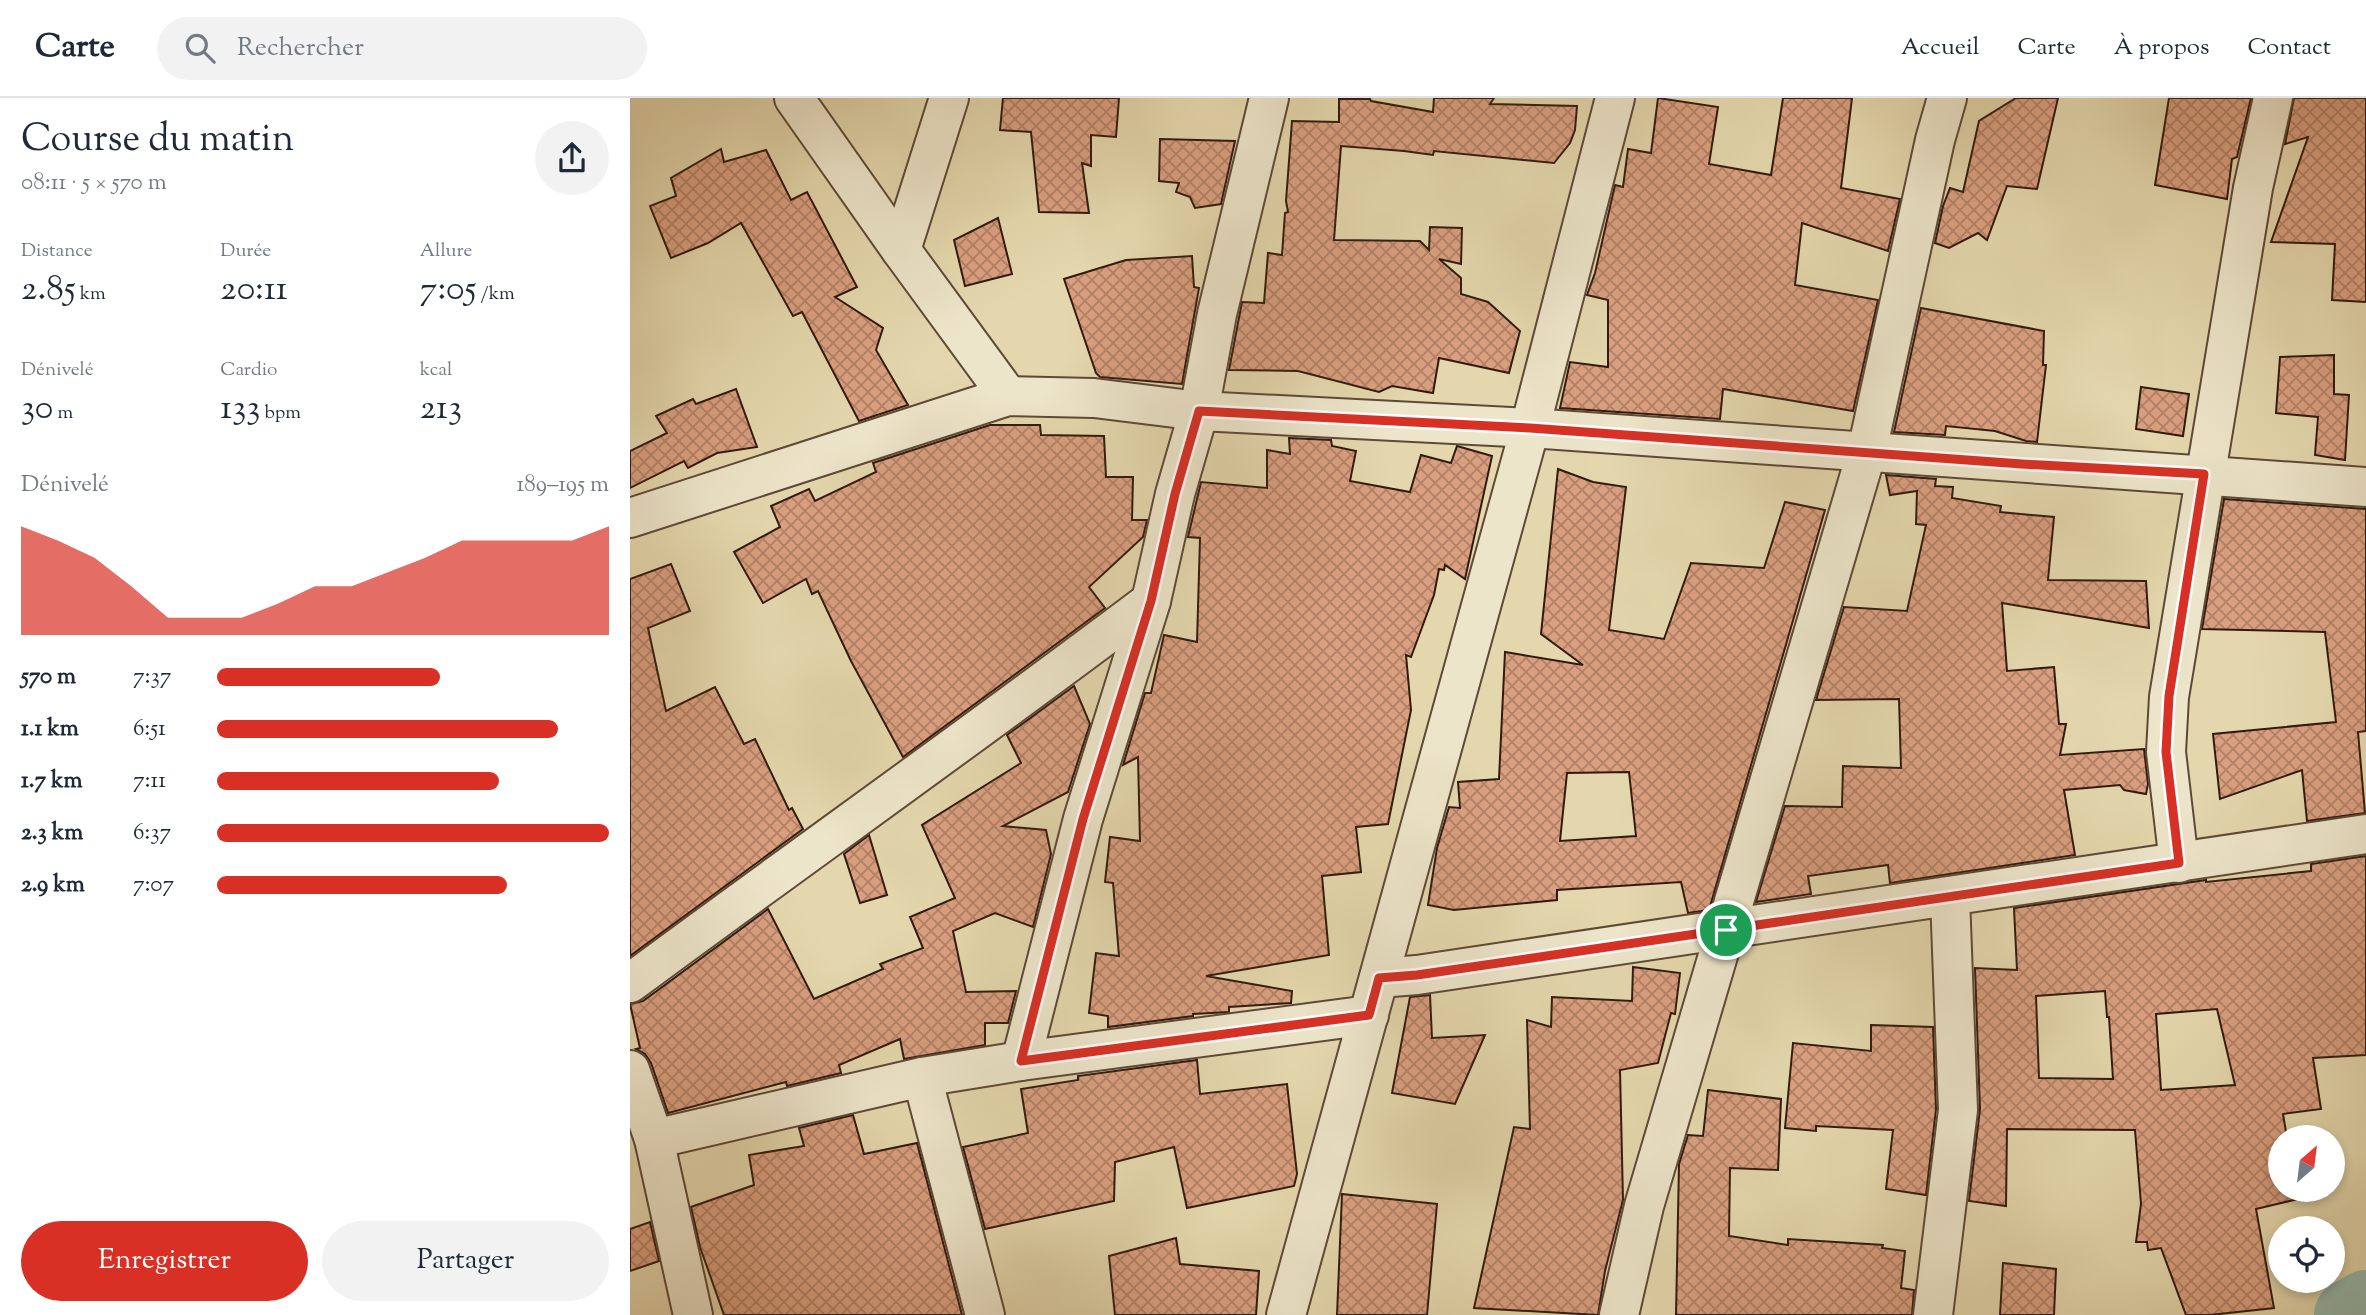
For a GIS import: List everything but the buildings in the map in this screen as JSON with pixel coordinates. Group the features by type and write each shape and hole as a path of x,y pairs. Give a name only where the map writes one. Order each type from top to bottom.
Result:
{"street":[{"path":"794,98 1008,396"},
{"path":"901,250 949,98"},
{"path":"1021,1061 1083,819 1151,601 1175,494 1199,411 1217,314 1269,98"},
{"path":"1286,1315 1530,428 1615,98"},
{"path":"1619,1315 1644,1206 1867,451 1947,98"},
{"path":"2179,863 2166,752 2169,696 2253,188 2273,98"},
{"path":"630,519 1008,396 1094,398 1199,411 1530,428 2366,487"},
{"path":"630,983 892,790 1026,696 1151,601"},
{"path":"1379,978 1417,975 1726,930 2366,834"},
{"path":"1933,1315 1958,1110 1950,897"},
{"path":"654,1139 922,1077 1021,1061 1369,1015"},
{"path":"630,1070 654,1139 693,1315"},
{"path":"922,1077 985,1315"}],"waterway":[{"path":"2349,1315 2366,1305"}],"route":[{"path":"1199,411 1530,428 2022,464 2204,474 2169,696 2166,752 2179,863 1726,930 1417,975 1379,978 1369,1015 1021,1061 1083,819 1151,601 1175,494 1199,411"}]}
